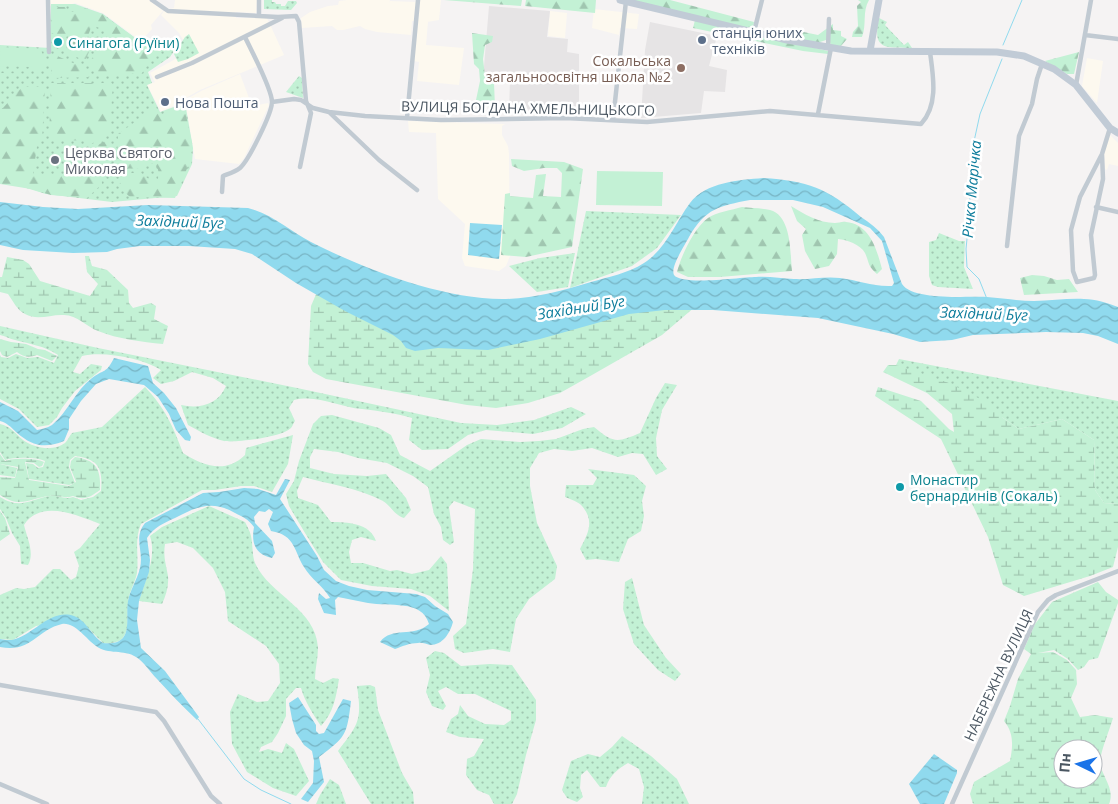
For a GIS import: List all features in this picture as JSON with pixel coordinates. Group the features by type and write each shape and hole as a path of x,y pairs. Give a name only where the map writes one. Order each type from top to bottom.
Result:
{"street":[{"path":"48,0 49,52"},
{"path":"152,0 168,11 283,17 296,16 299,22 307,105 310,113 300,166"},
{"path":"259,0 259,16"},
{"path":"407,118 418,0"},
{"path":"613,120 623,0 754,32 851,52 997,52 1024,56 1054,69 1076,85 1110,128 1118,133"},
{"path":"754,32 762,0"},
{"path":"870,52 879,0"},
{"path":"1076,85 1091,0"},
{"path":"157,77 192,63 283,17"},
{"path":"818,114 830,48 830,19"},
{"path":"1085,36 1118,40"},
{"path":"222,192 222,176 240,168 248,158 272,102 265,81 245,37"},
{"name":"ВУЛИЦЯ БОГДАНА ХМЕЛЬНИЦЬКОГО","path":"272,102 294,99 301,100 313,108 329,112 441,120 565,118 647,122 770,111 920,124 926,118 934,86 930,52"},
{"path":"1007,246 1019,136 1032,104 1042,64"},
{"path":"329,112 379,160 417,190"},
{"path":"1102,154 1104,178 1091,235 1095,275 1094,278 1077,282 1073,272 1070,230 1080,197 1102,154 1110,128"},
{"path":"1096,207 1118,212"},
{"name":"НАБЕРЕЖНА ВУЛИЦЯ","path":"952,804 1038,612 1048,600 1056,595 1118,571"},
{"path":"0,685 156,712 164,721 211,796 220,804"},
{"path":"0,784 47,804"}],"shaded area":[{"path":"49,0 149,0 163,11 151,25 152,29 141,41 103,13 75,3 66,6 49,6"},
{"path":"175,0 257,0 256,13 236,12 236,18 267,18 284,55 200,90 184,99 184,102 161,111 147,85 155,82 150,73 190,51 179,33 161,15 164,11 174,8"},
{"path":"390,0 389,4 390,1 441,0 439,20 427,22 426,45 464,48 459,85 417,81 419,62 414,61 417,21 412,21 411,35 377,32 360,26 343,30 337,30 332,26 302,28 301,18 310,12 338,5 339,1"},
{"path":"489,6 550,11 547,37 568,39 567,52 579,54 579,108 509,111 510,81 483,78"},
{"path":"594,9 639,14 637,29 620,28 619,35 592,28"},
{"path":"550,11 567,13 565,38 548,36"},
{"name":"Сокальська загальноосвітня школа №2","path":"650,22 717,36 709,66 727,70 725,92 704,91 701,113 641,118 645,50"},
{"path":"1087,58 1103,61 1097,103 1082,86"},
{"path":"240,74 252,106 268,103 269,105 244,158 239,164 195,159 185,100"},
{"path":"408,121 505,124 502,126 502,135 508,146 509,154 510,256 506,266 499,271 465,266 462,258 465,224 438,199 436,133 409,132"},
{"path":"1110,135 1118,143 1118,166 1109,164 1107,170 1105,169 1104,153"}],"green space":[{"path":"264,0 272,0 276,4 281,4 281,6 285,6 288,1 296,1 297,3 291,10 264,9"},
{"path":"444,0 522,0 521,6"},
{"path":"526,0 596,0 595,13 525,6"},
{"path":"626,0 670,0 754,22 753,29"},
{"path":"858,0 869,0 862,37 852,37 853,32 858,26 857,6 861,2"},
{"path":"51,4 75,4 103,14 150,49 160,51 176,38 180,42 170,57 148,72 152,83 147,85 160,112 185,103 193,148 192,164 177,196 112,202 46,194 0,180 0,45 50,48"},
{"path":"75,5 102,14 156,53 142,73 99,76 89,64 97,49 101,50 109,32 92,25 86,41 92,45 85,61 66,52 68,36 50,33 51,11 56,7 66,7 67,12 74,12"},
{"path":"879,18 887,22 885,25 904,45 908,42 912,48 888,47 879,42 877,29"},
{"path":"695,20 828,51 828,54 803,51 693,28"},
{"path":"833,24 833,30 841,31 841,36 847,39 840,47 831,46 830,42 826,40 817,43 769,33 770,28 792,34 794,30 818,35"},
{"path":"472,33 493,36 492,42 485,45 483,59 485,76 494,83 495,107 485,106 484,103 476,100 480,81 479,69 474,64"},
{"path":"189,34 199,53 178,62 174,54"},
{"path":"0,47 45,49 45,51 41,51 45,58 45,67 36,75 0,75","holes":["1,50 1,66 32,67 32,70 39,71 34,74 0,73"]},
{"path":"1079,52 1074,74 1067,74 1045,61"},
{"path":"55,55 82,67 91,77 54,78 51,73 51,57"},
{"path":"299,76 302,78 303,98 286,92"},
{"path":"51,83 113,83 109,135 85,147 85,141 49,139"},
{"path":"22,87 45,87 42,139 38,139 33,174 84,177 85,173 101,173 102,184 87,198 51,195 31,189 0,184 0,108 3,108"},
{"path":"184,106 192,143 188,166 175,198 130,197 118,186 121,182 122,173 141,173 151,181 158,179 158,171 157,167 151,163 145,164 142,169 117,168 118,134 155,108 160,115"},
{"path":"110,139 107,170 85,169 85,151"},
{"path":"511,159 564,162 583,169 572,247 526,257 501,255 505,194 510,193 510,196 533,198 536,175 546,174 543,196 561,197 562,173 557,168 524,171 512,166"},
{"path":"597,171 663,172 662,206 596,205"},
{"path":"791,206 817,220 829,223 845,222 861,228 867,233 875,246 882,269 877,274 870,266 865,253 860,247 849,241 838,239 837,254 829,266 815,269 805,251 802,235 806,229 797,221"},
{"path":"742,207 770,210 782,220 789,236 792,271 720,277 688,277 677,272 689,243 698,228 708,218 724,211"},
{"path":"586,211 681,215 657,248 632,266 570,288"},
{"path":"939,233 959,241 965,241 964,267 973,289 932,285 929,276 929,242 936,240"},
{"path":"575,253 568,287 537,292 509,266 540,258"},
{"path":"85,256 89,256 92,266 107,270 128,290 129,303 133,308 151,303 156,306 154,319 168,326 163,344 130,340 106,334 69,316 30,316 15,305 8,294 0,292 0,277 2,277 7,257 23,260 29,264 40,281 90,296 98,284 87,272"},
{"path":"1032,275 1057,280 1069,279 1078,292 1024,295 1020,278"},
{"path":"317,292 633,307 696,306 662,335 560,393 528,403 496,408 467,405 326,379 313,372 308,364 311,306"},
{"path":"0,326 461,423 497,425 534,420 571,407 586,414 562,428 533,434 486,430 468,435 448,449 422,450 409,440 412,418 387,412 353,408 320,400 303,399 294,400 289,408 295,421 291,428 286,431 259,439 224,441 188,425 181,405 201,406 207,404 218,398 226,386 213,378 192,372 174,381 161,384 153,378 161,370 153,366 133,359 101,354 82,356 73,372 80,374 91,364 102,366 101,370 75,391 49,425 37,427 19,409 0,399 0,355 1,357 8,358 16,354 27,358 38,357 54,363 58,355 43,347 0,335"},
{"path":"0,339 26,344 57,356 52,361 37,355 24,356 17,352 7,357 2,355 0,351"},
{"path":"899,359 1118,401 1118,504 1104,503 1095,490 1094,440 1062,419 1019,429 1003,418 896,365"},
{"path":"888,365 896,365 949,383 984,401 1019,429 1062,419 1094,440 1095,490 1104,503 1118,504 1118,547 1113,567 1024,596 1003,585 988,537 941,439 875,396 878,387 921,401 954,432 952,414 927,393 883,372"},
{"path":"665,383 677,385 662,410 656,438 657,456 667,469 656,475 643,454 632,453 618,457 592,448 572,451 554,449 539,453 530,468 530,486 537,523 557,566 555,579 529,599 516,619 510,652 493,649 464,653 455,649 453,636 466,624 473,569 475,509 454,501 449,507 454,542 450,545 443,540 441,527 434,514 428,487 413,476 387,463 338,452 314,449 310,457 310,468 334,474 367,476 386,474 406,498 411,510 404,518 383,501 354,490 303,477 297,491 298,498 318,505 331,522 357,525 369,530 373,535 376,541 361,537 352,540 349,552 351,563 363,563 390,571 397,570 412,574 429,570 441,556 447,564 449,611 430,596 411,589 372,586 341,580 323,562 289,506 286,494 294,481 299,461 313,424 321,416 332,415 379,428 391,435 400,455 430,471 467,445 481,439 520,442 539,441 556,439 594,427 611,439 626,439 640,433"},
{"path":"145,387 158,402 168,418 183,453 206,464 214,466 230,465 245,455 246,448 293,435 288,464 272,492 254,486 202,490 141,524 137,542 137,573 129,598 126,631 120,641 103,643 79,619 36,626 13,640 0,639 0,595 16,588 35,587 53,569 60,569 71,580 76,577 79,566 74,552 80,548 100,524 59,511 49,511 31,517 24,525 31,556 28,565 21,564 20,546 0,509 0,497 14,503 50,496 73,497 81,500 93,497 101,491 101,477 98,466 83,457 75,456 70,460 69,467 75,483 69,485 29,479 26,463 33,464 38,468 43,467 45,461 25,458 5,460 0,452 0,424 10,428 23,440 33,445 44,448 60,446 65,443 72,433 102,427"},
{"path":"0,454 5,461 25,459 44,462 39,467 34,463 25,462 29,480 69,486 76,482 70,467 71,461 75,457 82,458 93,463 96,467 100,477 100,490 84,498 50,496 20,502 7,499 0,495 0,477 15,478 18,467 0,464"},
{"path":"0,464 17,468 15,477 0,475"},
{"path":"588,469 634,475 646,486 642,501 644,516 641,531 628,539 619,562 596,559 586,560 580,549 588,533 588,517 581,505 565,497 566,485 593,485 597,478"},
{"path":"209,506 245,522 251,536 253,557 262,574 309,622 315,634 318,648 315,679 323,683 333,678 339,679 332,710 321,726 307,703 301,688 296,688 286,699 286,716 278,733 272,742 261,747 259,752 268,749 282,753 286,743 294,749 309,781 296,796 273,788 247,772 232,744 230,712 238,694 257,702 268,701 280,683 279,664 266,646 228,621 225,592 213,568 193,548 177,542 165,544 168,583 162,604 139,601 151,561 152,544 150,536 162,527"},
{"path":"0,511 5,518 10,534 0,541"},
{"path":"632,578 644,625 666,658 681,674 675,681 658,670 634,644 623,609 625,582"},
{"path":"1098,582 1106,592 1118,600 1098,658 1089,660 1084,667 1078,670 1068,659 1054,650 1038,653 1053,652 1067,660 1076,670 1077,684 1071,698 1080,717 1095,715 1113,718 1103,749 1103,739 1053,739 1053,789 1103,789 1103,773 1111,792 1109,804 973,804 970,794 974,782 1010,761 1012,740 1010,730 1004,721 1018,679 1031,654 1024,649 1035,624 1052,602"},
{"path":"435,651 444,653 461,666 512,665 536,700 536,720 517,794 512,804 494,804 489,795 477,790 466,775 467,759 474,756 484,739 460,737 446,732 451,719 458,714 460,705 468,716 485,724 504,725 511,720 511,711 475,694 458,694 446,687 438,691 446,706 443,710 432,706 426,692 430,675 426,658"},
{"path":"370,685 375,687 378,710 402,773 413,792 414,804 371,804 338,751 355,728 359,714 357,686"},
{"path":"622,736 651,756 677,779 689,804 642,804 644,787 639,769 628,763 615,773 606,787 600,787 587,770 581,775 580,788 583,797 577,802 567,798 562,790 571,761 588,754 600,757"},
{"path":"330,779 339,785 346,804 316,804"}],"water":[{"name":"Західний Буг","path":"763,178 793,181 816,188 838,199 874,226 884,237 902,284 908,289 917,293 942,296 987,297 1022,301 1088,299 1101,302 1118,307 1118,344 1098,336 1083,333 1046,332 973,335 952,340 920,342 893,334 818,318 713,310 665,310 629,314 540,339 488,350 438,348 415,351 406,348 393,335 345,311 296,283 252,254 235,249 189,246 140,246 107,252 73,253 23,250 0,245 0,202 78,209 148,205 248,208 265,214 303,238 332,252 404,281 454,294 479,298 513,299 558,291 632,269 644,263 658,251 690,203 697,196 714,186 724,183","holes":["750,200 793,200 823,207 870,228 882,241 894,283 892,286 834,278 761,277 688,280 674,275 673,271 676,262 695,227 714,210"]},
{"path":"470,223 502,225 499,259 468,255"},
{"path":"114,358 148,366 153,383 176,408 191,437 190,441 185,440 176,430 169,414 158,397 144,385 109,379 96,384 81,401 69,419 69,429 64,441 50,445 39,445 22,437 7,424 0,421 0,402 18,411 37,430 52,425 63,414 86,383 107,369"},
{"path":"285,479 290,480 280,499 324,570 336,581 349,586 367,590 416,594 425,597 448,614 453,622 442,641 430,645 415,643 395,649 380,642 390,634 416,630 429,624 425,616 412,607 368,603 338,597 335,600 336,615 324,613 318,599 319,593 326,599 330,598 307,571 290,540 279,533 271,531 268,524 273,512 269,509 265,512 259,511 254,517 255,523 272,541 275,553 272,558 258,551 253,538 254,527 247,520 227,509 205,506 191,510 156,528 147,538 150,560 149,572 139,601 137,620 141,648 165,671 199,717 197,720 139,659 126,653 101,649 67,624 53,627 20,647 0,647 0,639 12,640 49,619 65,615 78,618 103,643 113,643 120,640 126,630 128,601 140,568 139,539 145,523 203,493 244,488 258,489 276,495"},
{"path":"298,697 316,725 316,731 319,734 324,733 343,699 351,701 344,734 335,745 319,757 324,782 308,802 301,799 313,783 314,761 312,751 304,745 296,733 292,719 289,703"},
{"path":"934,754 957,770 957,773 944,804 920,804 909,784"}],"waterway":[{"name":"Річка Марічка","path":"1003,45 1022,0"},
{"name":"Річка Марічка","path":"987,299 979,279 967,267 966,249 973,146 980,114 1002,59"},
{"path":"198,719 244,779 261,790 291,804"}],"place":[{"name":"станція юних техніків","path":"702,40"},
{"name":"Синагога (Руїни)","path":"58,42"},
{"name":"Сокальська загальноосвітня школа №2","path":"681,68"},
{"name":"Нова Пошта","path":"165,102"},
{"name":"Церква Святого Миколая","path":"55,160"},
{"name":"Монастир бернардинів (Сокаль)","path":"900,487"}]}
